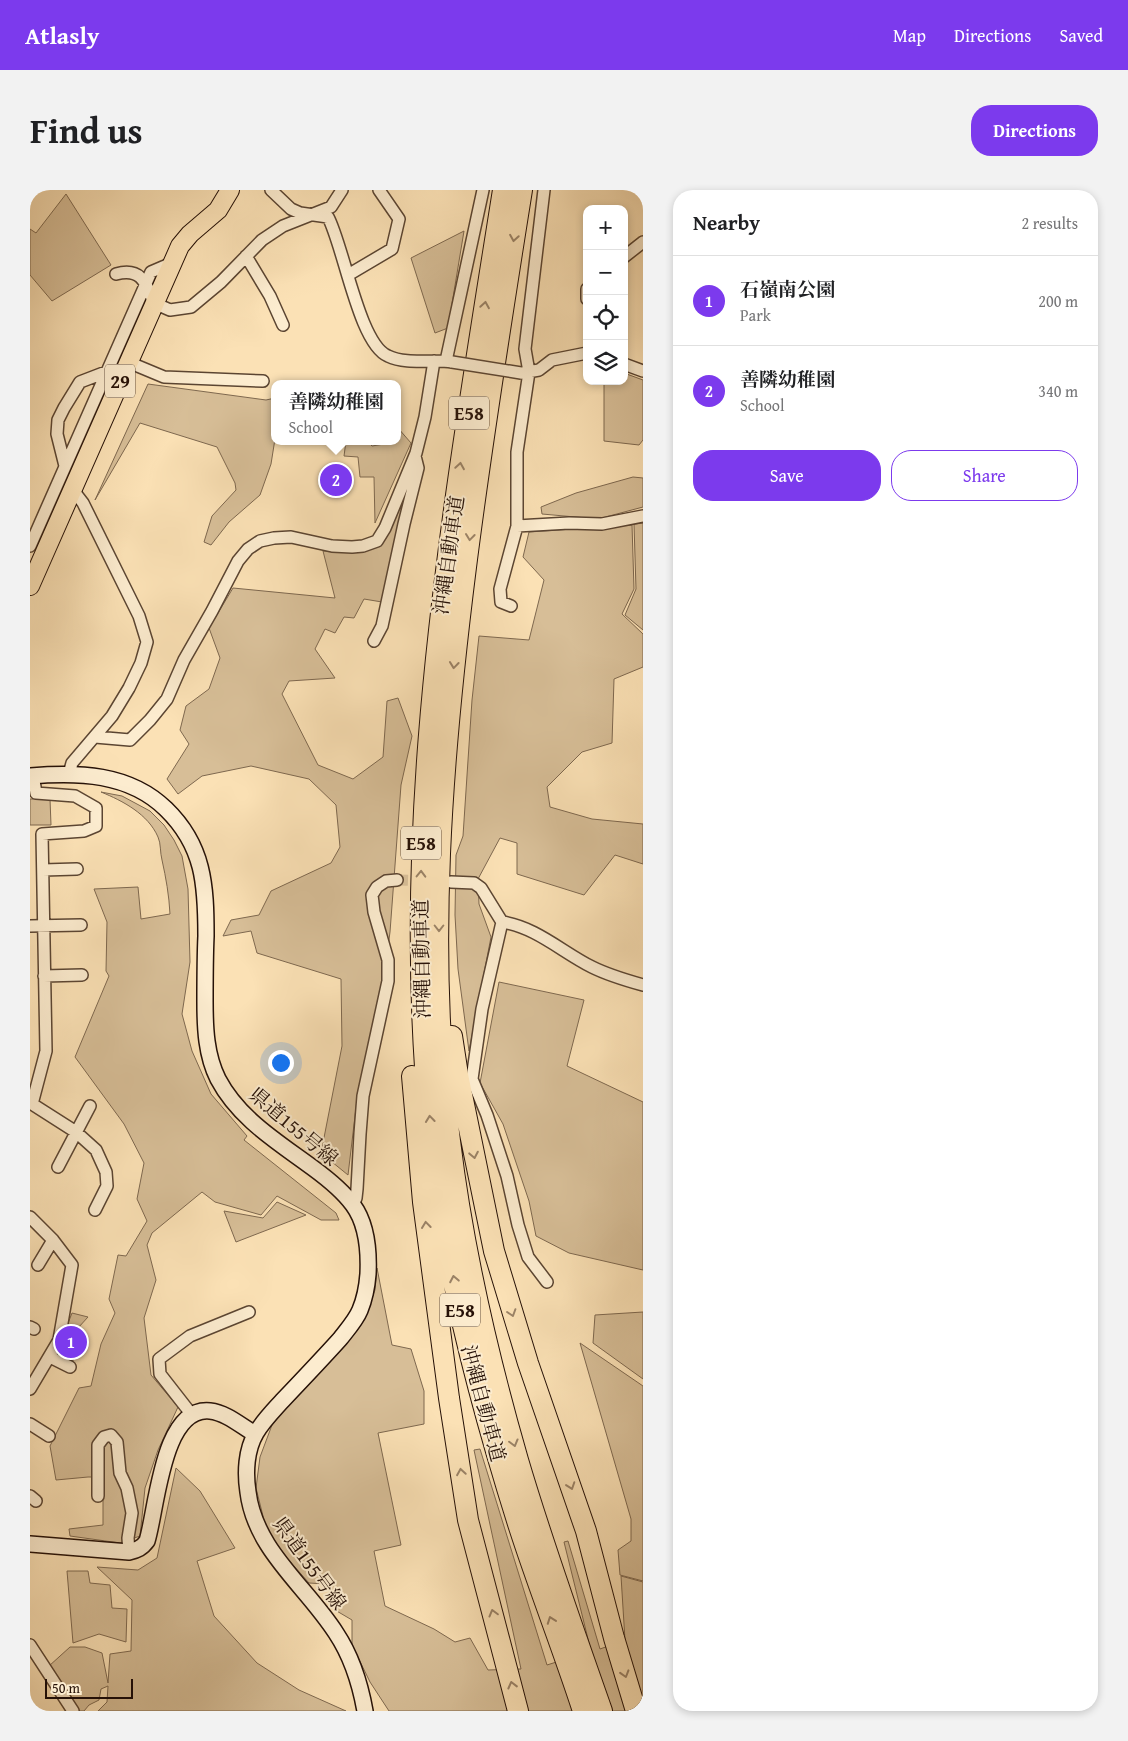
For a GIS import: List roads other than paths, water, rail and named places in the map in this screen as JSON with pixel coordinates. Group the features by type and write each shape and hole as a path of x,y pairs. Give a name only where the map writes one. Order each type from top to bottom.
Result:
{"highway":[{"name":"沖縄自動車道","path":"503,190 456,495 437,636 422,829 420,940 422,1031 427,1097 443,1226 473,1370 502,1472 541,1592 576,1664 602,1711"},
{"name":"沖縄自動車道","path":"522,190 474,508 453,672 440,859 440,1040 450,1143 465,1240 490,1359 518,1460 553,1570 576,1664 583,1711"},
{"path":"420,940 410,1029 415,1116 423,1202 445,1370 468,1520 518,1711"},
{"path":"439,952 458,1074 492,1242 519,1336 586,1531 614,1638 636,1711"}],"main road":[{"name":"29","path":"30,586 180,246 190,234 218,210 230,190"},
{"name":"県道155号線","path":"32,776 92,775 117,780 134,786 156,800 180,824 198,856 206,894 205,1019 210,1058 217,1076 246,1118 329,1180 353,1205 359,1216 365,1234 368,1256 366,1291 360,1312 328,1352 271,1413 255,1434 249,1450 247,1470 248,1496 252,1513 268,1546 337,1634 355,1668 365,1711"},
{"path":"30,1544 129,1552 142,1547 147,1541 152,1525 165,1458 177,1431 184,1422 192,1415 202,1412 216,1412 255,1434"}],"street":[{"path":"271,190 291,208 300,213 328,217 334,230 359,310 370,337 382,354 397,359 449,362 525,373 539,370 552,360 583,353"},
{"path":"116,274 126,271 138,274 146,283 154,303 170,310 191,307 221,282 262,240 283,226 331,207 342,190"},
{"path":"348,275 392,249 399,219 379,190"},
{"path":"449,362 483,190"},
{"path":"511,606 501,602 500,589 517,526 517,452 525,373 525,349 544,190"},
{"path":"628,254 643,242"},
{"path":"246,256 270,296 282,325"},
{"path":"30,546 151,272 172,264"},
{"path":"95,737 130,740 156,713 167,699 184,660 238,561 248,549 260,541 274,538 291,537 332,546 352,547 363,546 377,541 385,528 415,456 425,416 434,361"},
{"path":"128,362 164,377 263,381"},
{"path":"628,365 643,371"},
{"path":"65,466 57,434 58,420 80,382 106,372"},
{"path":"374,641 382,626 418,468 415,456"},
{"path":"69,774 72,763 112,716 129,688 142,663 146,642 145,633 135,608 83,503 73,490"},
{"path":"517,526 569,523 602,524 643,516"},
{"path":"32,776 36,793 74,796 96,808 96,826 84,831 42,834 46,1051 35,1071 31,1103 76,1132 96,1150 106,1172 107,1186 95,1210"},
{"path":"30,861 43,866 77,869"},
{"path":"353,1205 357,1189 360,1124 364,1096 388,981 388,960 374,912 372,895 377,887 386,881 397,880"},
{"path":"451,882 474,883 481,888 502,922 482,1009 472,1079 487,1115 504,1168 528,1257 547,1282"},
{"path":"502,922 523,926 608,975 643,985"},
{"path":"30,926 81,925"},
{"path":"44,976 82,975"},
{"path":"58,1167 90,1106"},
{"path":"30,1217 54,1240 72,1265 59,1340 30,1389"},
{"path":"38,1265 54,1240"},
{"path":"192,1415 160,1374 159,1360 190,1336 249,1312"},
{"path":"50,1357 70,1367"},
{"path":"30,1424 49,1436"},
{"path":"98,1496 98,1445 104,1437 111,1435 117,1442 120,1472 127,1488 132,1513 128,1538 129,1552"},
{"path":"31,1648 73,1711"}],"tunnel":[{"path":"397,880 427,881"}],"place":[{"name":"善隣幼稚園","path":"336,480"},
{"name":"石嶺南公園","path":"71,1342"}]}
